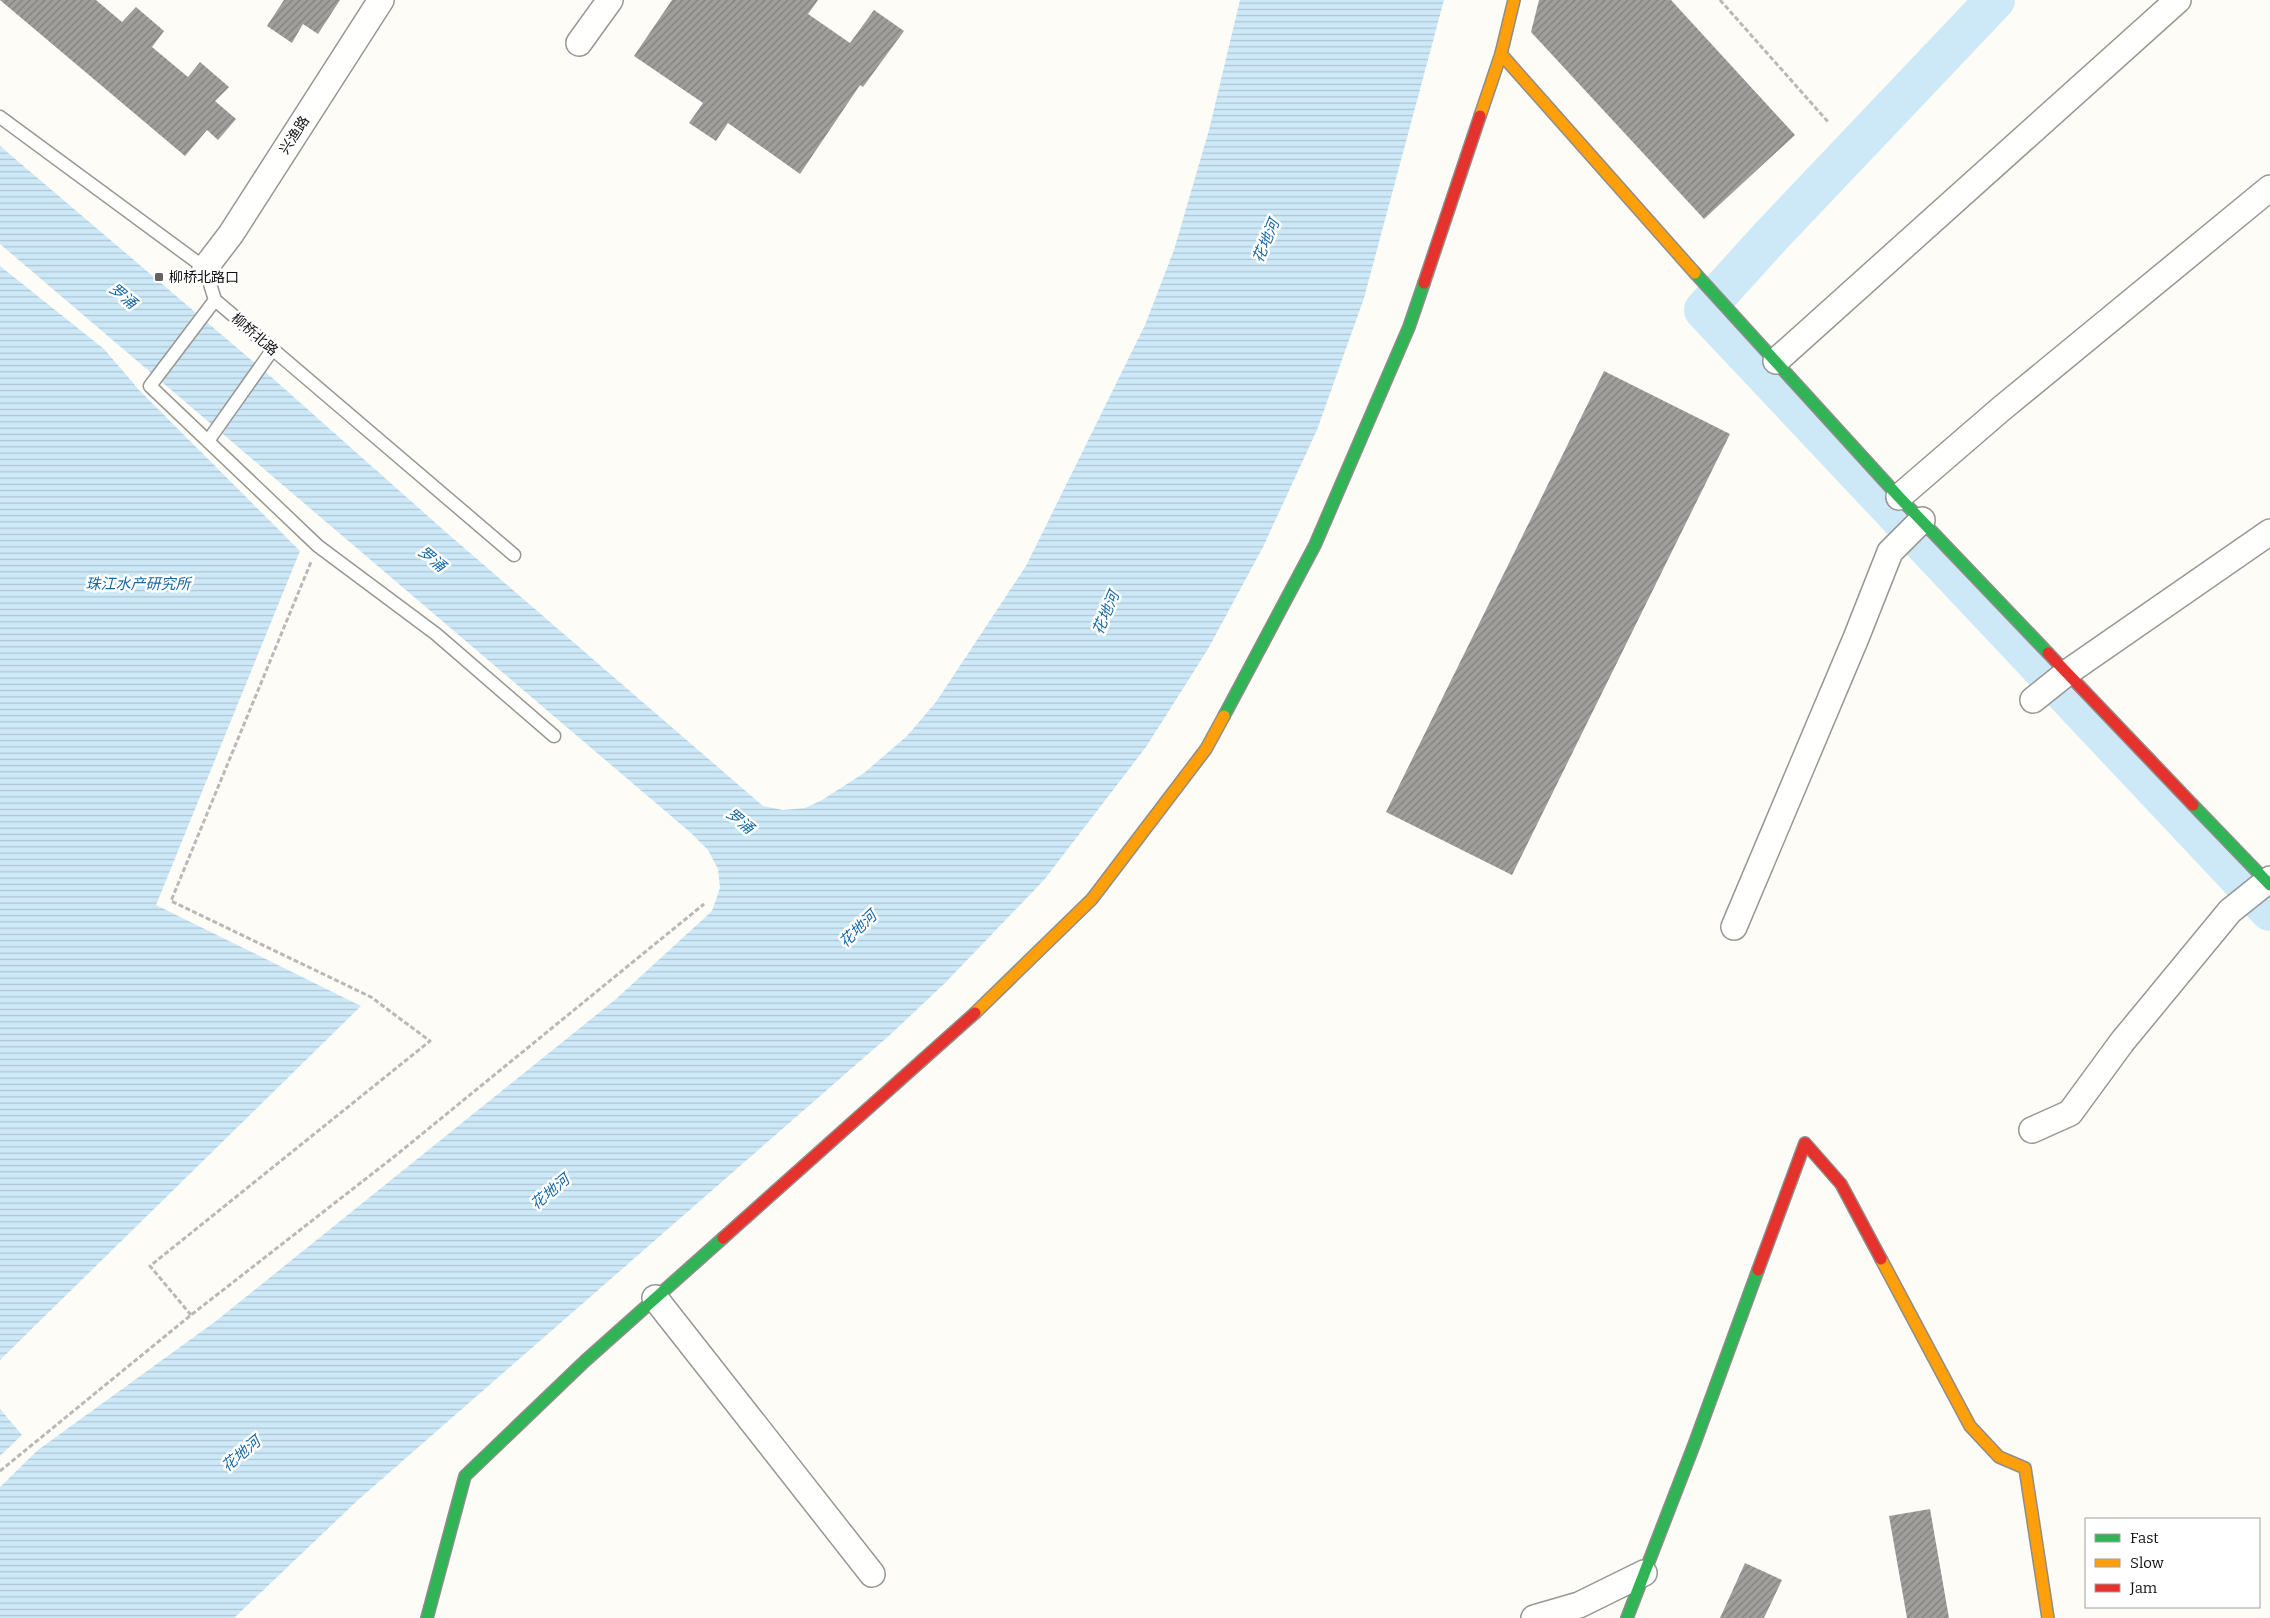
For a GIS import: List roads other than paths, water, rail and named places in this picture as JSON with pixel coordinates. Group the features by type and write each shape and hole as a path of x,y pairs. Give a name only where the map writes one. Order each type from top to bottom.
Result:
{"street":[{"name":"兴渔路","path":"205,268 231,234 381,0"},
{"path":"579,44 610,0"},
{"path":"427,1618 465,1476 585,1361 973,1015 1092,899 1206,749 1316,545 1405,336 1501,54 1514,0"},
{"path":"1776,361 2178,0"},
{"path":"1501,54 1704,284 1899,497 2269,882 2230,911 2122,1042 2070,1113 2032,1130"},
{"path":"1899,497 2001,409 2270,188"},
{"path":"1734,927 1890,552 1922,520"},
{"path":"2033,700 2068,672 2270,532"},
{"path":"1627,1618 1694,1445 1805,1143 1841,1184 1970,1426 1998,1457 2025,1468 2048,1618"},
{"path":"655,1298 872,1574"},
{"path":"1534,1618 1579,1605 1644,1573"}],"lane":[{"path":"0,117 205,268 215,300 150,386 318,546 436,634 554,736"},
{"name":"柳桥北路","path":"215,300 514,555"},
{"path":"208,441 273,349"}],"water":[{"path":"1240,0 1444,0 1364,298 1317,430 1263,547 1208,649 1146,747 1044,880 945,983 891,1034 358,1500 234,1618 0,1618 0,1487 38,1450 216,1321 616,999 712,911 720,888 718,869 708,850 691,833 0,244 0,146 269,375 448,534 763,806 783,810 805,808 822,800 864,773 907,736 936,702 1026,566 1145,325 1174,250 1209,130"},
{"name":"珠江水产研究所","path":"0,266 104,349 140,391 300,551 156,905 361,1006 0,1360"},
{"path":"0,1409 22,1435 0,1456"}],"waterway":[{"path":"1995,0 1771,236 1704,310 2270,911"}],"place":[{"name":"柳桥北路口","path":"159,277"}],"water label":[{"name":"花地河","path":"1266,241"},
{"name":"罗涌","path":"123,296"},
{"name":"罗涌","path":"432,559"},
{"name":"花地河","path":"1106,613"},
{"name":"罗涌","path":"740,821"},
{"name":"花地河","path":"858,929"},
{"name":"花地河","path":"550,1192"},
{"name":"花地河","path":"241,1454"}]}
